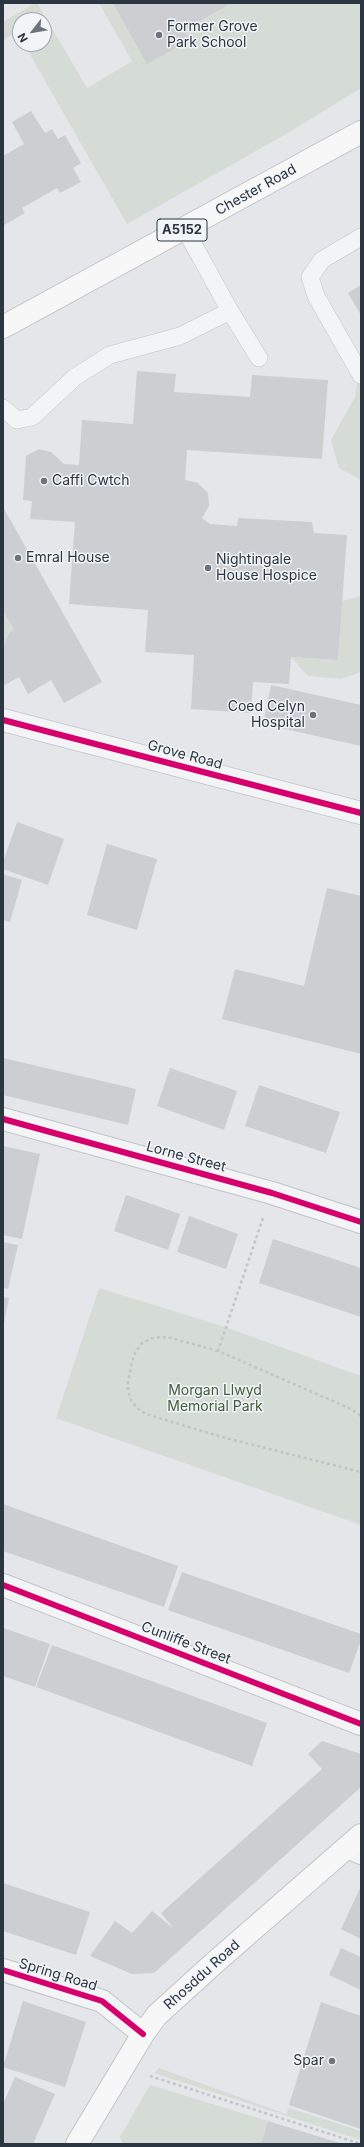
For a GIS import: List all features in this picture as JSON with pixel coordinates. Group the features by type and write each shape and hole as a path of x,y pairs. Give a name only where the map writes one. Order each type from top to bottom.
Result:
{"main road":[{"name":"Chester Road","path":"3,327 361,132"},
{"name":"Rhosddu Road","path":"76,2144 142,2034 158,2016 212,1965 357,1845"}],"street":[{"name":"Grove Road","path":"3,720 361,813"},
{"name":"Lorne Street","path":"3,1119 272,1193 361,1222"},
{"name":"Cunliffe Street","path":"3,1584 361,1724"},
{"name":"Spring Road","path":"3,1970 102,2001 142,2034"}],"lane":[{"path":"185,229 230,311 259,358"},
{"path":"361,237 322,260 310,277 316,296 361,375"},
{"path":"3,408 17,420 32,417 75,376 110,355 180,336 230,311"}],"path":[{"path":"218,1351 272,1193"},
{"path":"361,1416 348,1408 218,1351 171,1338 160,1337 150,1339 141,1344 135,1353 128,1380 128,1391 131,1400 137,1408 146,1414 222,1437 361,1472"},
{"path":"123,2067 361,2144"}],"green space":[{"path":"37,3 42,12 20,12"},
{"path":"99,3 113,3 190,40 184,30 232,3 361,3 361,88 286,134 127,224 29,52 52,52 52,28 87,88 132,61"},
{"path":"12,17 12,35 3,40 3,22"},
{"path":"357,383 361,385 361,480 339,468 331,440 355,397"},
{"path":"361,596 361,672 341,679 308,676 291,657 338,660 342,601"},
{"path":"3,610 14,630 9,633 3,648"},
{"name":"Morgan Llwyd Memorial Park","path":"99,1288 225,1327 361,1376 361,1525 56,1418"},
{"path":"159,2068 286,2114 289,2108 361,2131 361,2140 154,2073"},
{"path":"150,2085 268,2121 261,2144 248,2142 247,2144 123,2144 120,2137"}],"building":[{"name":"Former Grove Park School","path":"113,3 232,3 184,30 190,40 147,64"},
{"path":"31,111 45,133 52,129 58,139 65,135 81,163 73,168 81,182 60,193 57,188 22,208 25,213 4,225 3,156 24,144 12,122"},
{"path":"361,285 361,315 348,293"},
{"name":"Nightingale House Hospice","path":"137,371 176,374 174,392 250,397 252,375 328,380 322,459 187,450 185,480 198,483 208,493 209,506 202,518 210,524 237,526 238,518 312,522 314,533 347,535 338,660 291,657 289,684 253,682 251,713 191,709 194,655 145,652 148,610 69,604 75,522 30,519 32,501 23,500 26,456 39,449 51,452 64,464 79,465 82,420 133,424"},
{"name":"Emral House","path":"3,507 102,682 64,703 51,680 28,694 19,677 3,686 3,648 9,633 14,630 3,610"},
{"name":"Coed Celyn Hospital","path":"271,685 361,705 361,746 263,724"},
{"path":"17,822 64,839 48,885 3,869 3,862"},
{"path":"107,844 157,859 137,930 87,915"},
{"path":"3,874 22,880 10,922 3,920"},
{"path":"327,888 361,896 361,1054 222,1019 235,969 304,986"},
{"path":"3,1058 136,1089 128,1125 3,1095"},
{"path":"170,1068 237,1091 224,1130 157,1106"},
{"path":"259,1085 340,1112 326,1153 245,1126"},
{"path":"3,1146 40,1154 22,1239 3,1235"},
{"path":"126,1195 180,1214 168,1250 114,1231"},
{"path":"189,1216 238,1234 226,1269 177,1252"},
{"path":"273,1239 361,1268 361,1317 259,1283"},
{"path":"3,1242 18,1245 8,1289 3,1288"},
{"path":"3,1297 9,1298 4,1323 3,1323"},
{"path":"3,1504 178,1566 164,1607 3,1551"},
{"path":"182,1572 361,1634 361,1640 349,1673 168,1610"},
{"path":"3,1628 50,1644 35,1687 3,1676"},
{"path":"52,1645 267,1723 252,1766 36,1687"},
{"path":"322,1741 361,1754 361,1787 154,1973 132,1974 90,1956 115,1921 132,1933 152,1911 174,1929 161,1913 322,1769 308,1754"},
{"path":"3,1883 90,1912 76,1955 3,1931"},
{"path":"361,1886 361,1939 341,1929"},
{"path":"341,1948 361,1957 361,1990 329,1975"},
{"path":"23,2001 86,2022 65,2087 3,2067"},
{"name":"Spar","path":"321,2002 361,2016 361,2129 289,2105"},
{"path":"15,2077 55,2094 33,2144 3,2144 3,2104"},
{"path":"268,2121 343,2144 261,2144"}],"cycle path":[{"path":"3,720 361,813"},
{"path":"3,1119 272,1193 361,1222"},
{"path":"3,1585 361,1724"},
{"path":"3,1970 102,2001 143,2034"}],"place":[{"name":"Former Grove Park School","path":"159,35"},
{"name":"Caffi Cwtch","path":"44,481"},
{"name":"Emral House","path":"18,558"},
{"name":"Nightingale House Hospice","path":"208,568"},
{"name":"Coed Celyn Hospital","path":"313,715"},
{"name":"Spar","path":"332,2061"}]}
